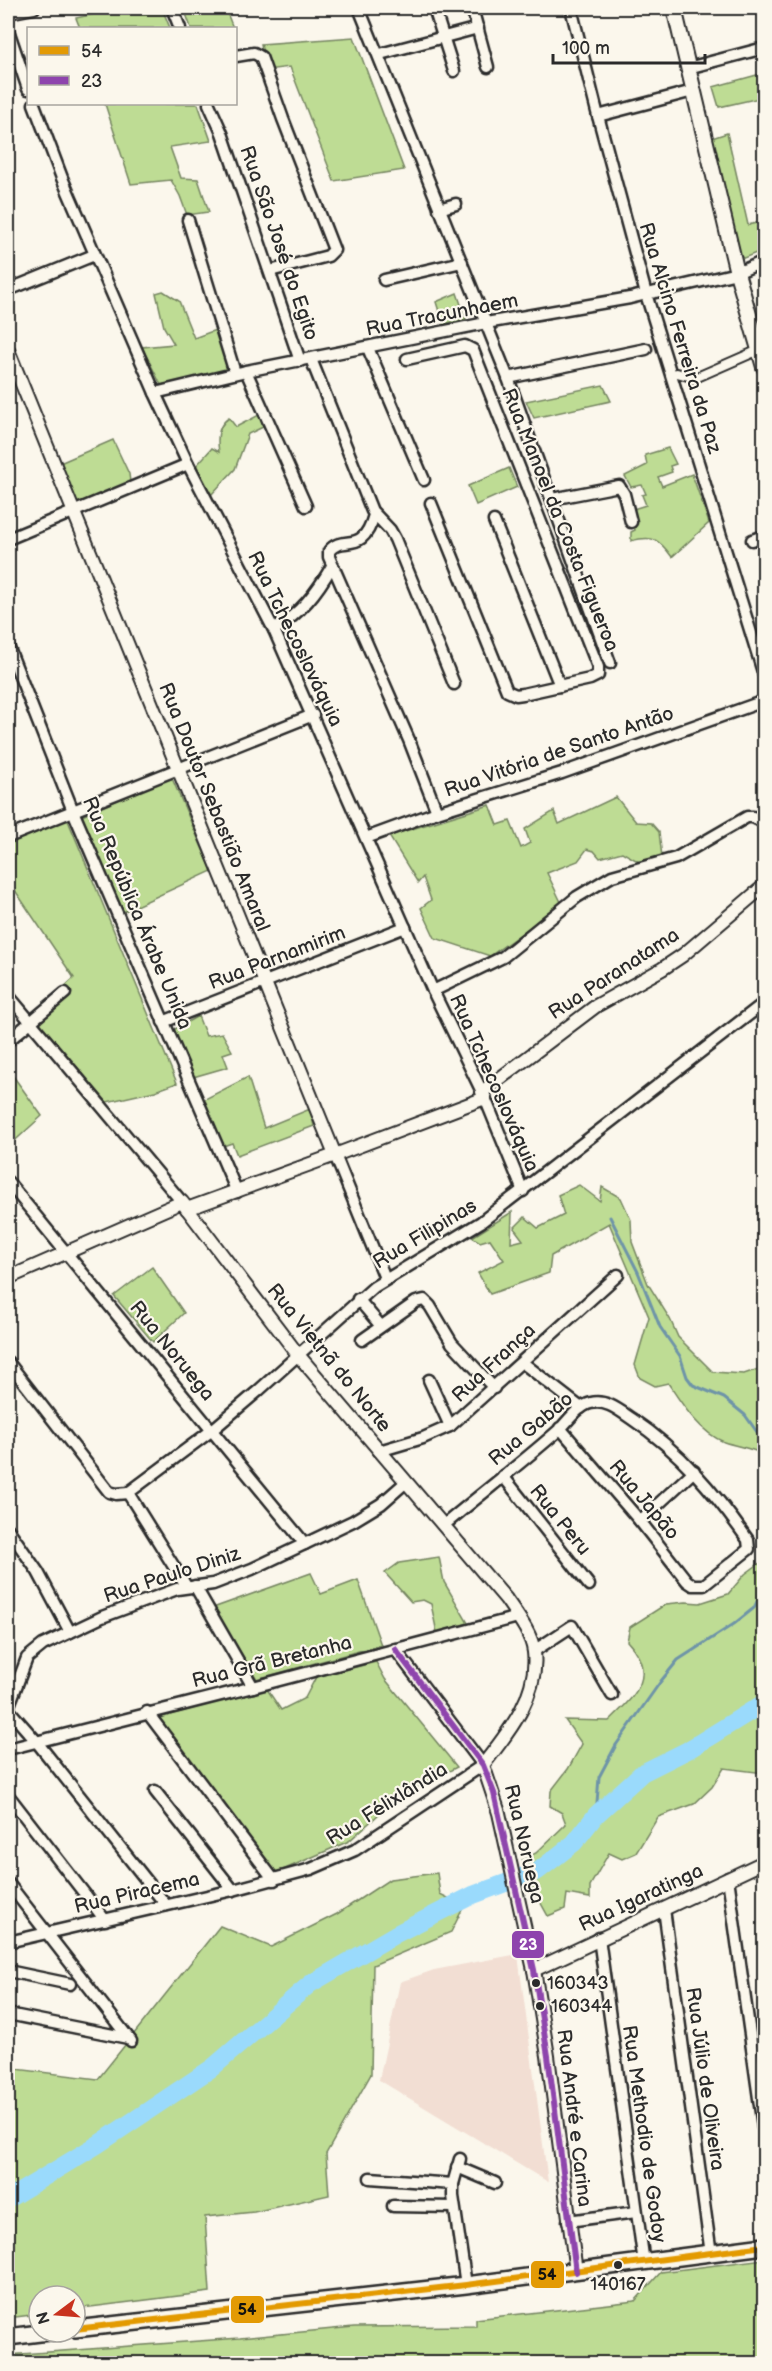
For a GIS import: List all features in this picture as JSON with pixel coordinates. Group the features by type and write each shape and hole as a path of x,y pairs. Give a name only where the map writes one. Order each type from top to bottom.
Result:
{"main road":[{"path":"674,8 736,273 765,367"},
{"path":"87,2328 644,2264 765,2246"},
{"path":"8,2337 27,2335"}],"street":[{"path":"8,13 34,8"},
{"path":"172,8 180,27"},
{"path":"359,8 380,54 508,378 610,663"},
{"path":"434,8 454,71"},
{"path":"472,8 488,68"},
{"name":"Rua Alcino Ferreira da Paz","path":"571,8 646,294 765,675"},
{"path":"380,54 478,28"},
{"path":"8,30 27,86"},
{"path":"688,68 765,48"},
{"path":"237,56 254,52 261,57 334,250 328,256 270,272"},
{"path":"598,116 693,91"},
{"name":"Rua Tchecoslováquia","path":"34,105 94,255 155,393 188,464 274,630 405,927 484,1095 523,1191"},
{"name":"Rua São José do Egito","path":"209,105 222,133 270,272 305,360 374,515 390,530 395,539 454,684"},
{"path":"440,209 456,204"},
{"path":"188,220 241,372 306,506"},
{"path":"8,290 94,255"},
{"name":"Rua Tracunhaem","path":"155,393 241,372 646,294 736,273 765,261"},
{"path":"384,280 462,262"},
{"path":"407,359 443,351 439,333"},
{"name":"Rua Manoel da Costa Figueroa","path":"432,503 505,688 516,695 595,677 599,672 598,667 473,350 465,346 443,351"},
{"path":"368,348 424,480"},
{"path":"508,378 646,349"},
{"name":"Rua Doutor Sebastião Amaral","path":"8,350 176,769 385,1278"},
{"path":"677,373 695,378 759,350"},
{"path":"8,539 188,464"},
{"path":"552,499 619,486 624,494 632,522"},
{"path":"374,515 364,537 331,548 329,557 409,740 436,812"},
{"path":"494,522 560,686"},
{"path":"752,540 765,536"},
{"path":"274,630 294,617 307,604 332,566"},
{"name":"Rua República Árabe Unida","path":"8,646 73,811 237,1192"},
{"name":"Rua Vitória de Santo Antão","path":"366,838 436,812 562,773 765,701"},
{"path":"8,837 313,715"},
{"path":"434,991 503,957 577,897 612,876 676,858 747,817 765,820"},
{"name":"Rua Paranatama","path":"8,1278 66,1252 184,1206 237,1192 484,1095 596,1006 683,955 765,886"},
{"name":"Rua Parnamirim","path":"163,1022 405,927"},
{"path":"8,1041 65,993"},
{"name":"Rua Vietnã do Norte","path":"8,995 184,1206 299,1356 506,1599 518,1617 534,1651"},
{"name":"Rua Filipinas","path":"128,1493 211,1431 299,1356 358,1299 385,1278 481,1222 765,1003"},
{"name":"Rua Noruega","path":"8,1182 305,1544"},
{"name":"Rua França","path":"380,1450 423,1438 450,1426 523,1363 618,1275"},
{"path":"358,1299 380,1325"},
{"path":"362,1340 380,1325 416,1302 424,1300 452,1342 494,1388"},
{"path":"8,1362 109,1492 128,1493 191,1586 253,1687"},
{"path":"523,1363 581,1408"},
{"path":"429,1380 450,1426"},
{"name":"Rua Gabão","path":"444,1525 581,1408 595,1402 615,1407 653,1433 694,1471 744,1534 750,1545 745,1554 704,1585"},
{"name":"Rua Japão","path":"560,1428 640,1521 687,1581 693,1585 704,1585"},
{"path":"640,1521 694,1471"},
{"name":"Rua Peru","path":"502,1476 590,1585"},
{"name":"Rua Paulo Diniz","path":"8,1708 27,1658 43,1645 102,1617 191,1586 220,1582 305,1544 353,1521 381,1504 406,1482"},
{"path":"8,1529 38,1572 70,1632"},
{"name":"Rua Grã Bretanha","path":"8,1749 518,1617"},
{"path":"483,1765 522,1711 532,1675 534,1651 572,1626 612,1695"},
{"name":"Rua Noruega","path":"395,1649 483,1765 499,1813 534,1970"},
{"path":"8,1708 166,1905"},
{"path":"147,1712 274,1880"},
{"name":"Rua Félixlândia","path":"274,1880 311,1869 354,1850 483,1765"},
{"path":"155,1791 233,1890"},
{"path":"8,1795 105,1920"},
{"name":"Rua Igaratinga","path":"534,1970 765,1862"},
{"path":"728,1878 765,2134"},
{"name":"Rua Piracema","path":"8,1942 274,1880"},
{"path":"8,1883 130,2039 8,2014"},
{"name":"Rua Júlio de Oliveira","path":"664,1909 711,2254"},
{"name":"Rua Methodio de Godoy","path":"599,1938 644,2264"},
{"name":"Rua André e Carina","path":"534,1970 548,2056 576,2272"},
{"path":"8,1971 70,1984"},
{"path":"466,2285 454,2207 453,2184 458,2163 495,2183"},
{"path":"370,2178 453,2184"},
{"path":"393,2206 454,2207"},
{"path":"568,2221 636,2212"}],"shaded area":[{"path":"518,1954 548,2182 379,2080 400,1982 434,1970"}],"green space":[{"path":"122,8 162,8 170,27 80,27 76,18"},
{"path":"184,8 225,8 233,27 191,27"},
{"path":"354,37 404,170 334,181 290,67 266,70 261,44"},
{"path":"764,73 764,97 719,107 713,87"},
{"path":"105,105 198,105 211,141 170,147 181,178 198,179 209,212 187,215 171,180 131,184"},
{"path":"727,133 748,225 764,221 764,250 741,259 712,138"},
{"path":"163,291 179,301 194,338 218,329 229,370 161,385 142,347 174,344 164,327 156,293"},
{"path":"457,293 466,319 443,324 436,302"},
{"path":"603,385 611,401 534,418 526,401"},
{"path":"259,415 263,427 248,434 235,469 211,495 196,466 212,448 219,452 219,433 225,421 229,418 236,427"},
{"path":"113,440 129,474 130,482 77,505 60,463"},
{"path":"668,448 676,464 670,466 672,472 658,477 662,486 692,474 709,523 672,557 655,540 645,538 631,541 631,532 635,530 633,509 646,505 642,495 646,494 642,485 631,487 625,476 647,465 645,455"},
{"path":"509,468 517,487 476,505 468,486"},
{"path":"171,776 212,871 123,912 82,816"},
{"path":"616,797 636,822 651,823 659,832 662,857 641,863 622,852 600,858 594,851 587,849 578,861 547,873 562,904 490,956 435,938 421,908 431,900 423,877 418,883 389,836 490,805 498,825 510,821 521,848 530,843 525,829 554,811 559,824"},
{"path":"67,818 177,1083 155,1091 107,1102 33,1015 74,978 8,880 8,844"},
{"path":"198,1016 206,1036 222,1033 232,1051 223,1054 228,1067 193,1077 173,1030"},
{"path":"8,1069 42,1116 8,1147"},
{"path":"248,1077 264,1128 310,1109 314,1126 237,1155 232,1143 223,1146 203,1100"},
{"path":"579,1185 600,1201 602,1187 621,1198 631,1220 632,1242 648,1284 670,1319 678,1337 713,1372 744,1374 764,1367 764,1461 761,1453 724,1442 707,1432 692,1417 668,1383 655,1386 640,1378 635,1365 649,1317 609,1223 551,1256 549,1273 490,1294 478,1273 504,1260 490,1239 480,1242 472,1237 512,1212 511,1243 523,1240 514,1228 525,1217 538,1228 564,1215 558,1195"},
{"path":"152,1267 184,1313 153,1342 114,1296"},
{"path":"439,1557 444,1582 468,1623 437,1633 431,1604 423,1600 411,1602 385,1573 399,1563"},
{"path":"764,1560 764,1773 724,1768 712,1787 694,1804 658,1817 636,1853 622,1859 609,1853 590,1886 590,1898 567,1894 565,1909 548,1916 532,1887 522,1860 536,1853 566,1824 562,1813 550,1806 551,1791 568,1769 582,1744 565,1720 609,1721 635,1694 642,1675 641,1664 627,1641 630,1627 666,1604 700,1603 728,1594 745,1574"},
{"path":"311,1573 321,1594 358,1580 381,1645 257,1679 213,1608"},
{"path":"376,1662 385,1679 457,1767 398,1797 349,1841 276,1873 158,1718 267,1689 281,1710 305,1698 316,1677"},
{"path":"525,1872 471,1892 451,1932 373,1965 371,2074 326,2154 329,2195 254,2212 205,2217 210,2292 87,2307 87,2284 27,2284 27,2316 8,2318 8,2068 98,2079 220,1926 271,1947 337,1914 390,1879 437,1873 440,1894 454,1901 470,1891"},
{"path":"764,2259 764,2363 8,2363 8,2355 354,2327 476,2326 476,2319 635,2301 661,2272"}],"waterway":[{"path":"610,1217 638,1272 660,1327 680,1356 687,1377 693,1385 724,1398 745,1415 764,1442"},
{"path":"596,1815 599,1777 616,1745 661,1681 678,1660 734,1624 754,1608 764,1587"},
{"path":"8,2199 97,2145 212,2068 310,1984 396,1934 473,1895 538,1871 574,1843 596,1815 642,1773 688,1750 764,1703"}],"transit line":[{"name":"23","path":"395,1649 483,1765 494,1793 534,1970 548,2056 576,2272"},
{"name":"54","path":"87,2328 466,2285 764,2246"}],"place":[{"name":"160343","path":"536,1983"},
{"name":"160344","path":"540,2006"},
{"name":"140167","path":"618,2265"}]}
